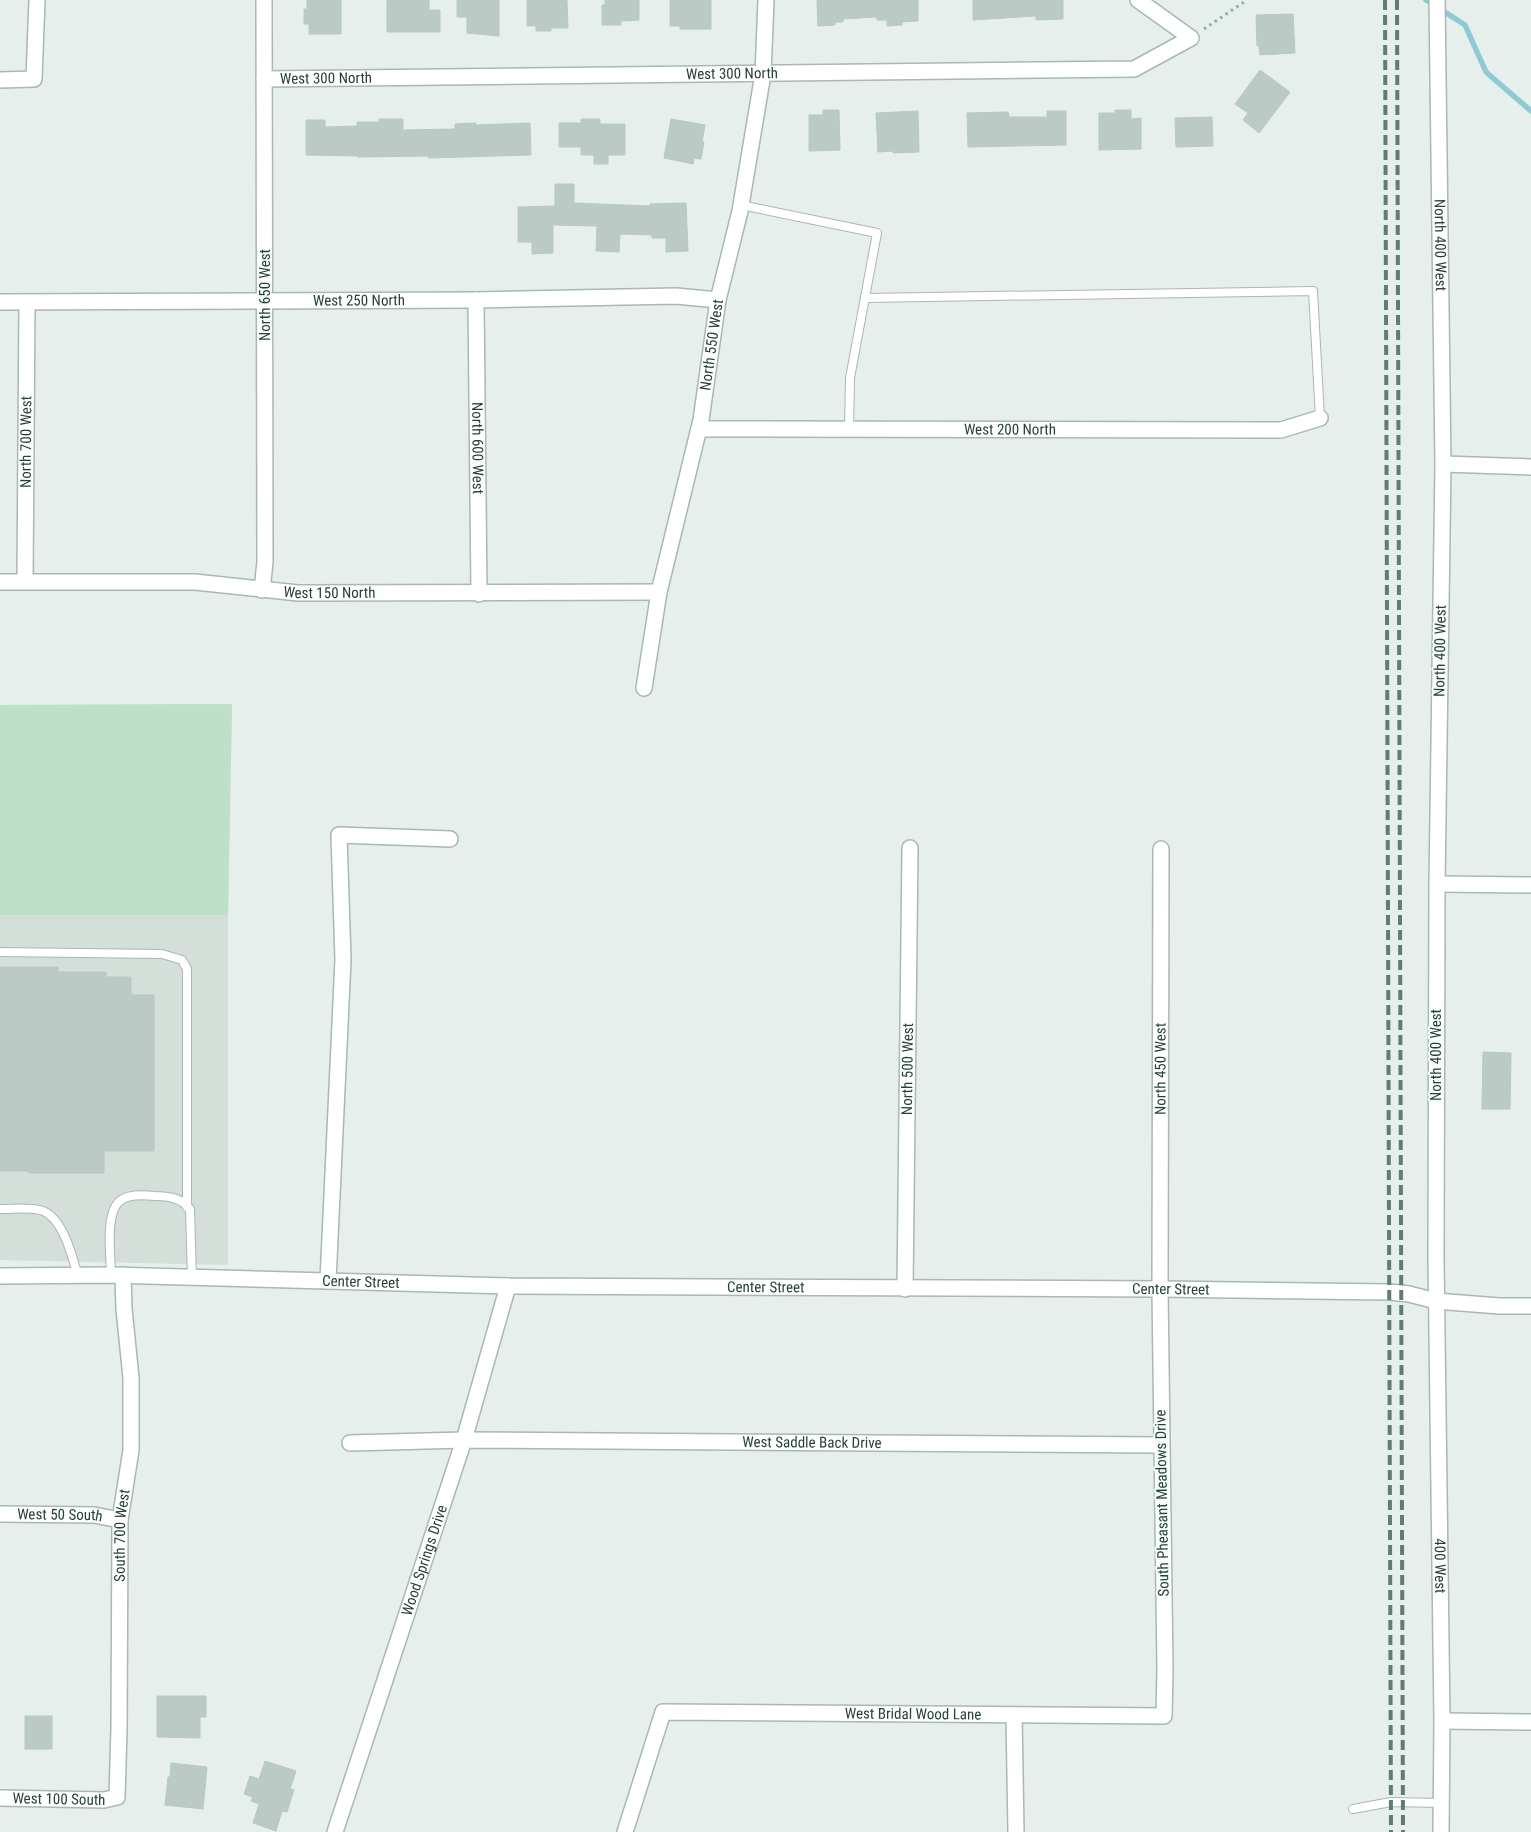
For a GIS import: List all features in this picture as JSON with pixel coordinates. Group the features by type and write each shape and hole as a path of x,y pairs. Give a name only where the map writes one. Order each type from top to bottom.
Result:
{"street":[{"path":"0,80 34,79 37,0"},
{"name":"North 650 West","path":"262,590 265,562 264,0"},
{"name":"North 550 West","path":"644,688 659,592 699,429 718,300 741,205 762,74 766,0"},
{"name":"West 300 North","path":"264,79 1134,69 1191,38 1138,0"},
{"name":"North 400 West","path":"1436,1301 1437,884 1443,464 1437,0"},
{"name":"West 250 North","path":"0,302 476,300 676,296 718,300"},
{"name":"North 600 West","path":"476,300 479,594"},
{"name":"North 700 West","path":"25,581 27,303"},
{"name":"West 200 North","path":"699,429 1281,430 1320,418"},
{"path":"1443,464 1531,468"},
{"name":"West 150 North","path":"0,582 195,582 298,593 479,594 659,592"},
{"path":"328,1281 343,960 339,835 450,839"},
{"name":"North 500 West","path":"905,1289 910,848"},
{"name":"North 450 West","path":"1160,1289 1161,849"},
{"path":"1437,884 1531,885"},
{"name":"Center Street","path":"0,1276 117,1275 508,1286 1389,1292 1409,1294 1436,1301 1499,1306 1531,1306"},
{"name":"South 700 West","path":"117,1275 124,1309 131,1378 131,1450 120,1520 117,1797"},
{"name":"Wood Springs Drive","path":"335,1832 464,1440 508,1286"},
{"name":"South Pheasant Meadows Drive","path":"1160,1289 1164,1716"},
{"name":"400 West","path":"1436,1301 1442,1722 1441,1832"},
{"name":"West Saddle Back Drive","path":"350,1443 464,1440 1161,1445"},
{"name":"West 50 South","path":"0,1514 94,1515 120,1520"},
{"name":"West Bridal Wood Lane","path":"625,1832 663,1712 1164,1716"},
{"path":"1014,1715 1016,1832"},
{"path":"1442,1722 1531,1722"},
{"name":"West 100 South","path":"0,1798 104,1800 117,1797"}],"lane":[{"path":"741,205 877,233 850,378 849,429"},
{"path":"865,298 1313,291 1320,418"},
{"path":"0,952 162,954 182,960 187,968 188,1207 190,1209 192,1277"},
{"path":"117,1275 111,1217 114,1208 120,1201 132,1197 165,1196 176,1198 188,1207"},
{"path":"0,1209 41,1210 53,1217 70,1249 78,1276"},
{"path":"1353,1809 1391,1802 1441,1803"}],"path":[{"path":"1220,18 1247,0"}],"shaded area":[{"path":"232,704 228,915 228,1265 0,1260 0,705"}],"green space":[{"path":"232,704 228,915 0,915 0,705"}],"building":[{"path":"307,0 341,0 341,34 309,34 309,24 304,24 304,9 307,9"},
{"path":"387,0 429,0 429,10 440,10 440,32 387,32"},
{"path":"457,0 499,0 499,36 467,33 467,17 457,17"},
{"path":"527,0 567,0 568,28 551,28 551,31 536,31 536,26 527,26"},
{"path":"605,0 639,0 639,20 621,21 621,25 602,25 602,5 605,5"},
{"path":"670,0 711,0 711,29 680,29 680,26 670,26"},
{"path":"817,0 918,0 918,21 902,22 902,25 887,26 887,20 877,20 877,17 843,19 843,22 835,22 835,25 818,26"},
{"path":"973,0 1063,0 1063,19 1036,20 1036,16 973,20"},
{"path":"1293,14 1295,53 1260,55 1259,46 1257,46 1256,15"},
{"path":"1260,70 1290,92 1259,133 1243,120 1248,113 1235,104"},
{"path":"823,110 839,110 840,150 809,151 809,115 823,115"},
{"path":"1115,110 1131,110 1131,119 1141,118 1141,149 1099,150 1099,113 1115,113"},
{"path":"918,111 919,152 878,152 876,113"},
{"path":"1047,111 1066,111 1066,145 968,147 967,113 1008,112 1009,117 1047,117"},
{"path":"1212,117 1213,146 1176,147 1175,118"},
{"path":"379,119 403,119 403,130 455,129 455,124 530,123 531,155 429,158 428,156 358,157 306,155 306,120 325,120 325,127 357,126 357,122 379,122"},
{"path":"581,119 600,119 600,124 625,124 625,155 608,155 608,164 594,164 594,155 581,155 581,147 559,147 559,123 581,123"},
{"path":"671,119 705,125 701,159 694,158 693,164 664,158"},
{"path":"555,184 574,184 574,203 650,206 650,204 686,203 688,251 666,252 666,238 652,238 652,235 620,234 619,252 596,251 597,226 553,225 553,253 532,254 532,242 518,242 518,207 555,206"},
{"path":"0,967 58,967 58,972 106,972 106,977 131,977 131,995 154,995 154,1151 104,1151 104,1173 0,1171"},
{"path":"1483,1052 1511,1053 1510,1109 1482,1109"},
{"path":"157,1696 206,1696 206,1717 200,1717 200,1738 157,1737"},
{"path":"25,1716 52,1716 52,1749 25,1749"},
{"path":"265,1761 296,1771 290,1789 294,1790 287,1812 282,1811 276,1831 253,1823 259,1804 251,1801 253,1797 244,1794 250,1776 259,1779"},
{"path":"171,1763 207,1767 203,1809 165,1805"}],"waterway":[{"path":"1426,0 1465,25 1486,72 1531,111"}],"railway":[{"path":"1385,0 1391,1832"},
{"path":"1397,0 1403,1832"}]}
